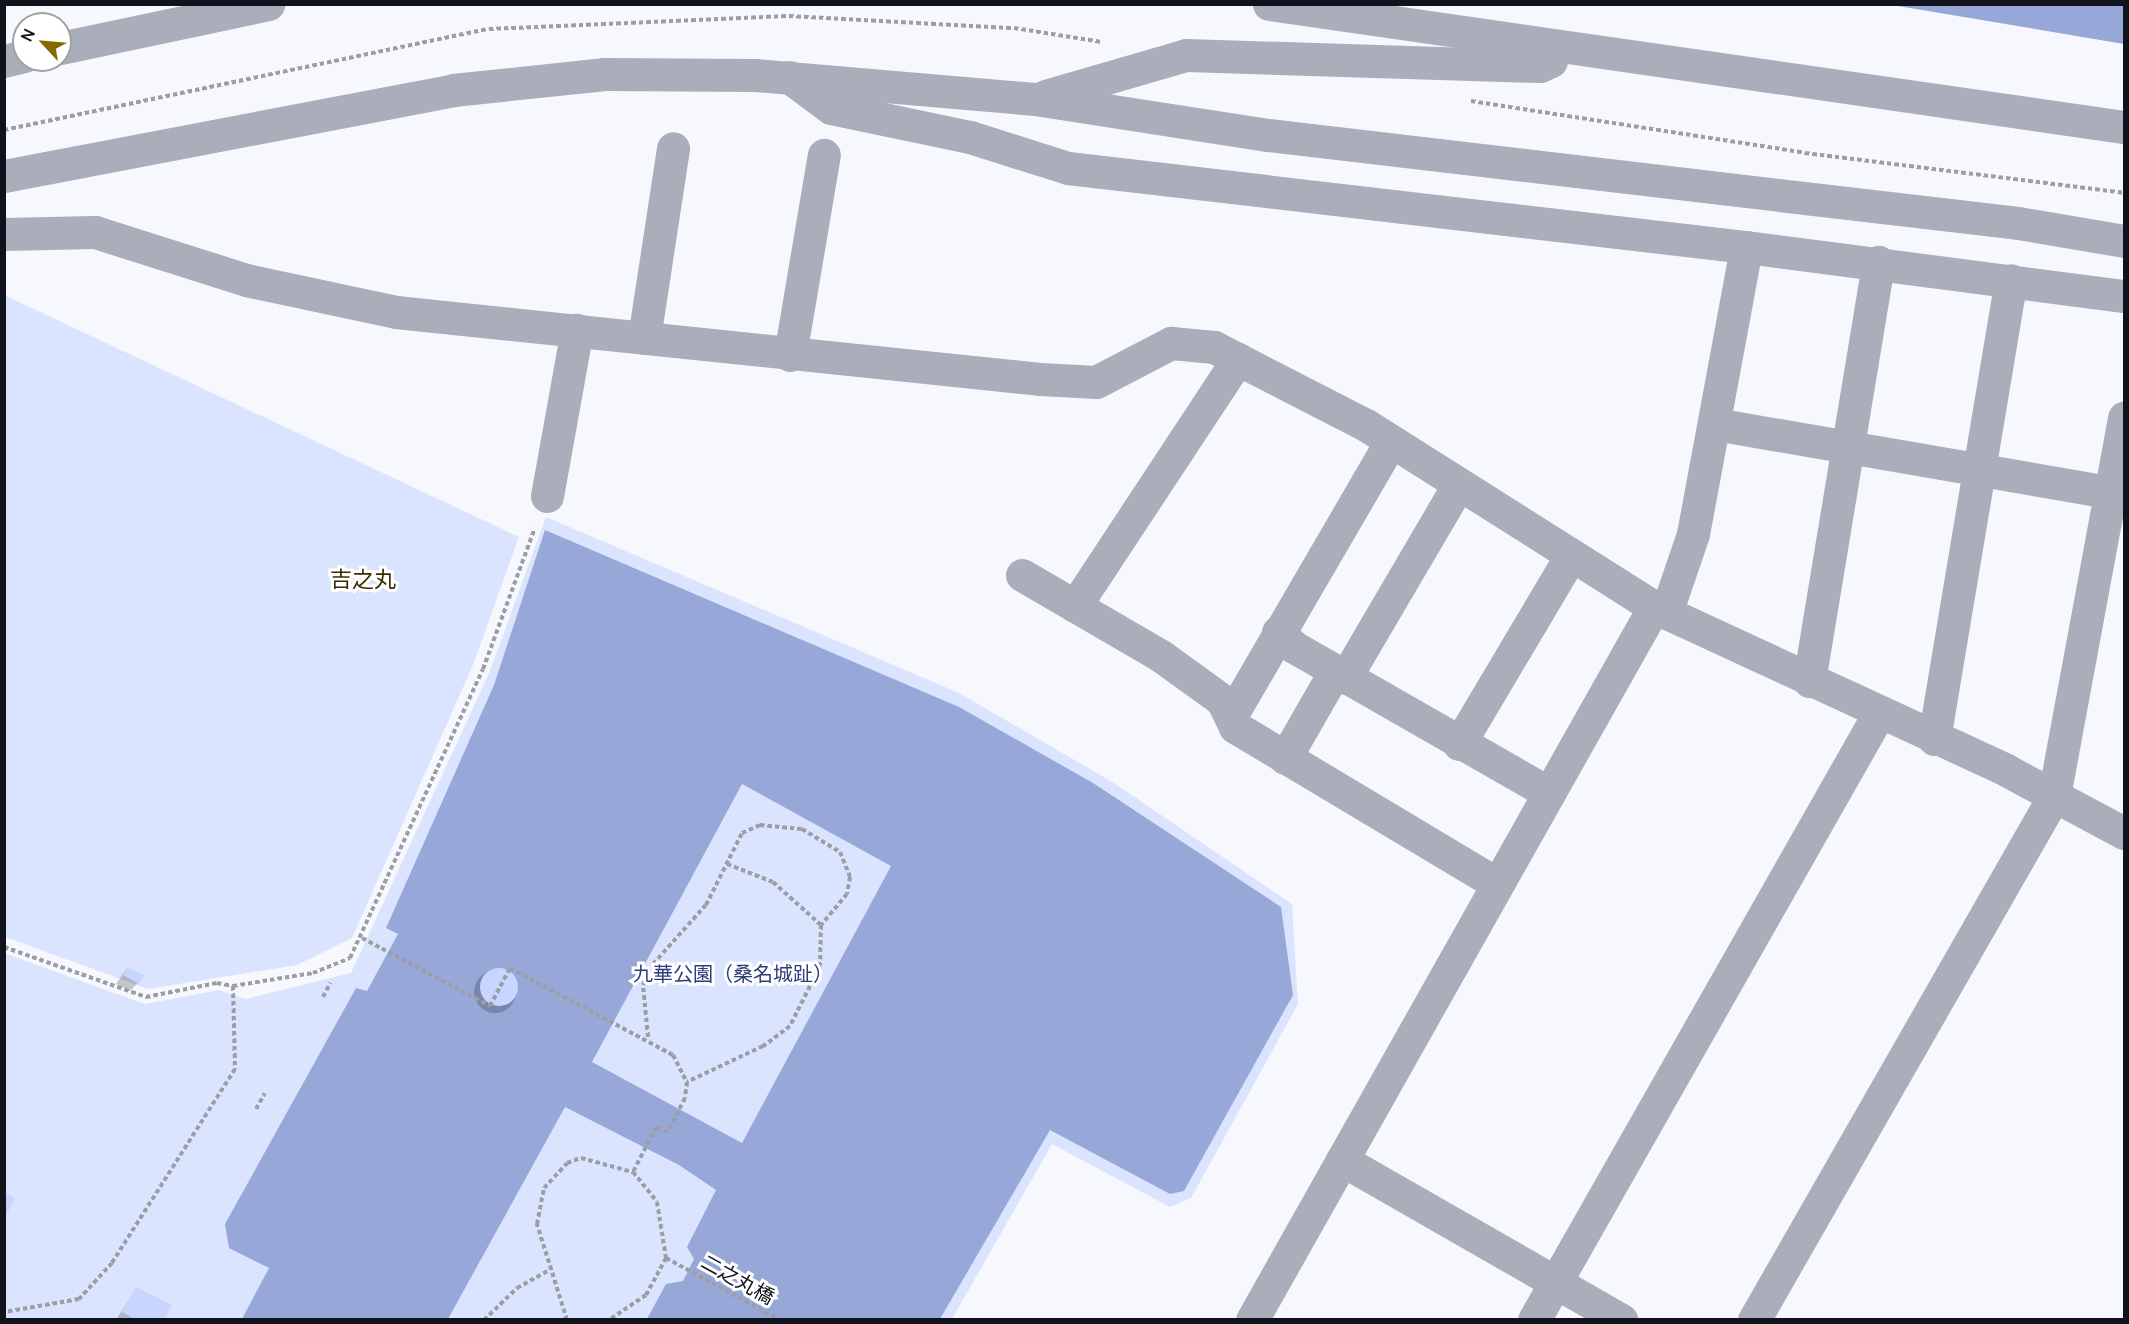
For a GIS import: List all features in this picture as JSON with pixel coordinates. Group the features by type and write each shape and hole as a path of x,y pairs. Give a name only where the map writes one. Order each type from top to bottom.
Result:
{"street":[{"path":"72,45 268,4"},
{"path":"1269,4 1568,52 1854,86 2124,127"},
{"path":"1035,99 1186,55 1540,66 1568,52"},
{"path":"4,176 453,90 605,74 789,77 1035,99 1268,135 2018,223 2124,241"},
{"path":"789,77 831,108 970,137 1068,168 1878,262 2124,297"},
{"path":"644,338 673,148"},
{"path":"790,356 824,155"},
{"path":"4,234 95,232 246,280 396,312 578,330 790,356 1096,382 1171,343 1214,347 1391,441 1660,610 1878,715 2054,796 2124,833"},
{"path":"1252,1320 1549,793 1660,610 1693,534 1746,247"},
{"path":"1809,681 1851,447 1878,262"},
{"path":"1934,739 2011,280"},
{"path":"547,496 578,330"},
{"path":"1075,606 1238,359"},
{"path":"1754,1320 2054,796 2118,494 2124,417"},
{"path":"1715,424 2118,494"},
{"path":"1231,716 1391,441"},
{"path":"1285,758 1459,484"},
{"path":"1459,744 1571,555"},
{"path":"1022,575 1161,656 1222,700 1235,727 1497,884"},
{"path":"1278,632 1340,674 1459,744 1549,793"},
{"path":"1534,1320 1878,715"},
{"path":"1342,1160 1622,1320"}],"path":[{"path":"4,947 146,997 217,983 233,986 313,973 350,958 362,938 483,669 547,496"},
{"path":"648,1037 643,985 653,964 700,914 748,828 780,824 822,838 840,852 850,877 841,905 821,925 820,966 790,1026 763,1046 687,1082"},
{"path":"727,864 773,882 821,925"},
{"path":"362,938 490,1006 510,968 648,1037 673,1055 687,1082 681,1106 668,1132 656,1127 633,1172"},
{"path":"322,997 330,983"},
{"path":"4,1312 79,1299 112,1263 236,1069 233,986"},
{"path":"256,1109 265,1093"},
{"path":"567,1320 549,1270 537,1224 538,1201 552,1176 581,1158 633,1172 657,1202 666,1258 646,1295 609,1320"},
{"name":"二之丸橋","path":"666,1258 780,1320"},
{"path":"484,1320 517,1288 549,1270"}],"green space":[{"path":"4,295 519,537 473,665 352,938 297,965 148,989 5,937"},
{"name":"九華公園（桑名城趾）","path":"546,517 959,693 1114,783 1292,904 1298,1004 1191,1198 1170,1207 1052,1144 952,1319 5,1320 4,953 145,1004 219,990 245,999 351,973 490,671"}],"water":[{"path":"1892,5 2124,5 2124,44"},
{"name":"九華公園（桑名城趾）","path":"545,530 959,707 1093,783 1281,907 1293,995 1184,1191 1170,1194 1050,1130 940,1319 647,1319 666,1284 683,1281 694,1259 687,1247 716,1190 679,1165 565,1107 448,1319 242,1319 269,1268 229,1248 225,1224 356,988 367,991 398,934 386,928 494,685","holes":["742,784 891,866 742,1143 592,1062"]}],"building":[{"path":"127,967 144,975 139,984 123,975"},
{"path":"499,968 513,973 518,987 513,1001 499,1006 485,1001 480,987 485,973"},
{"path":"4,1192 15,1198 4,1219"},
{"path":"136,1287 172,1305 164,1320 136,1320 122,1312"}],"district":[{"name":"吉之丸","path":"363,580"}]}
